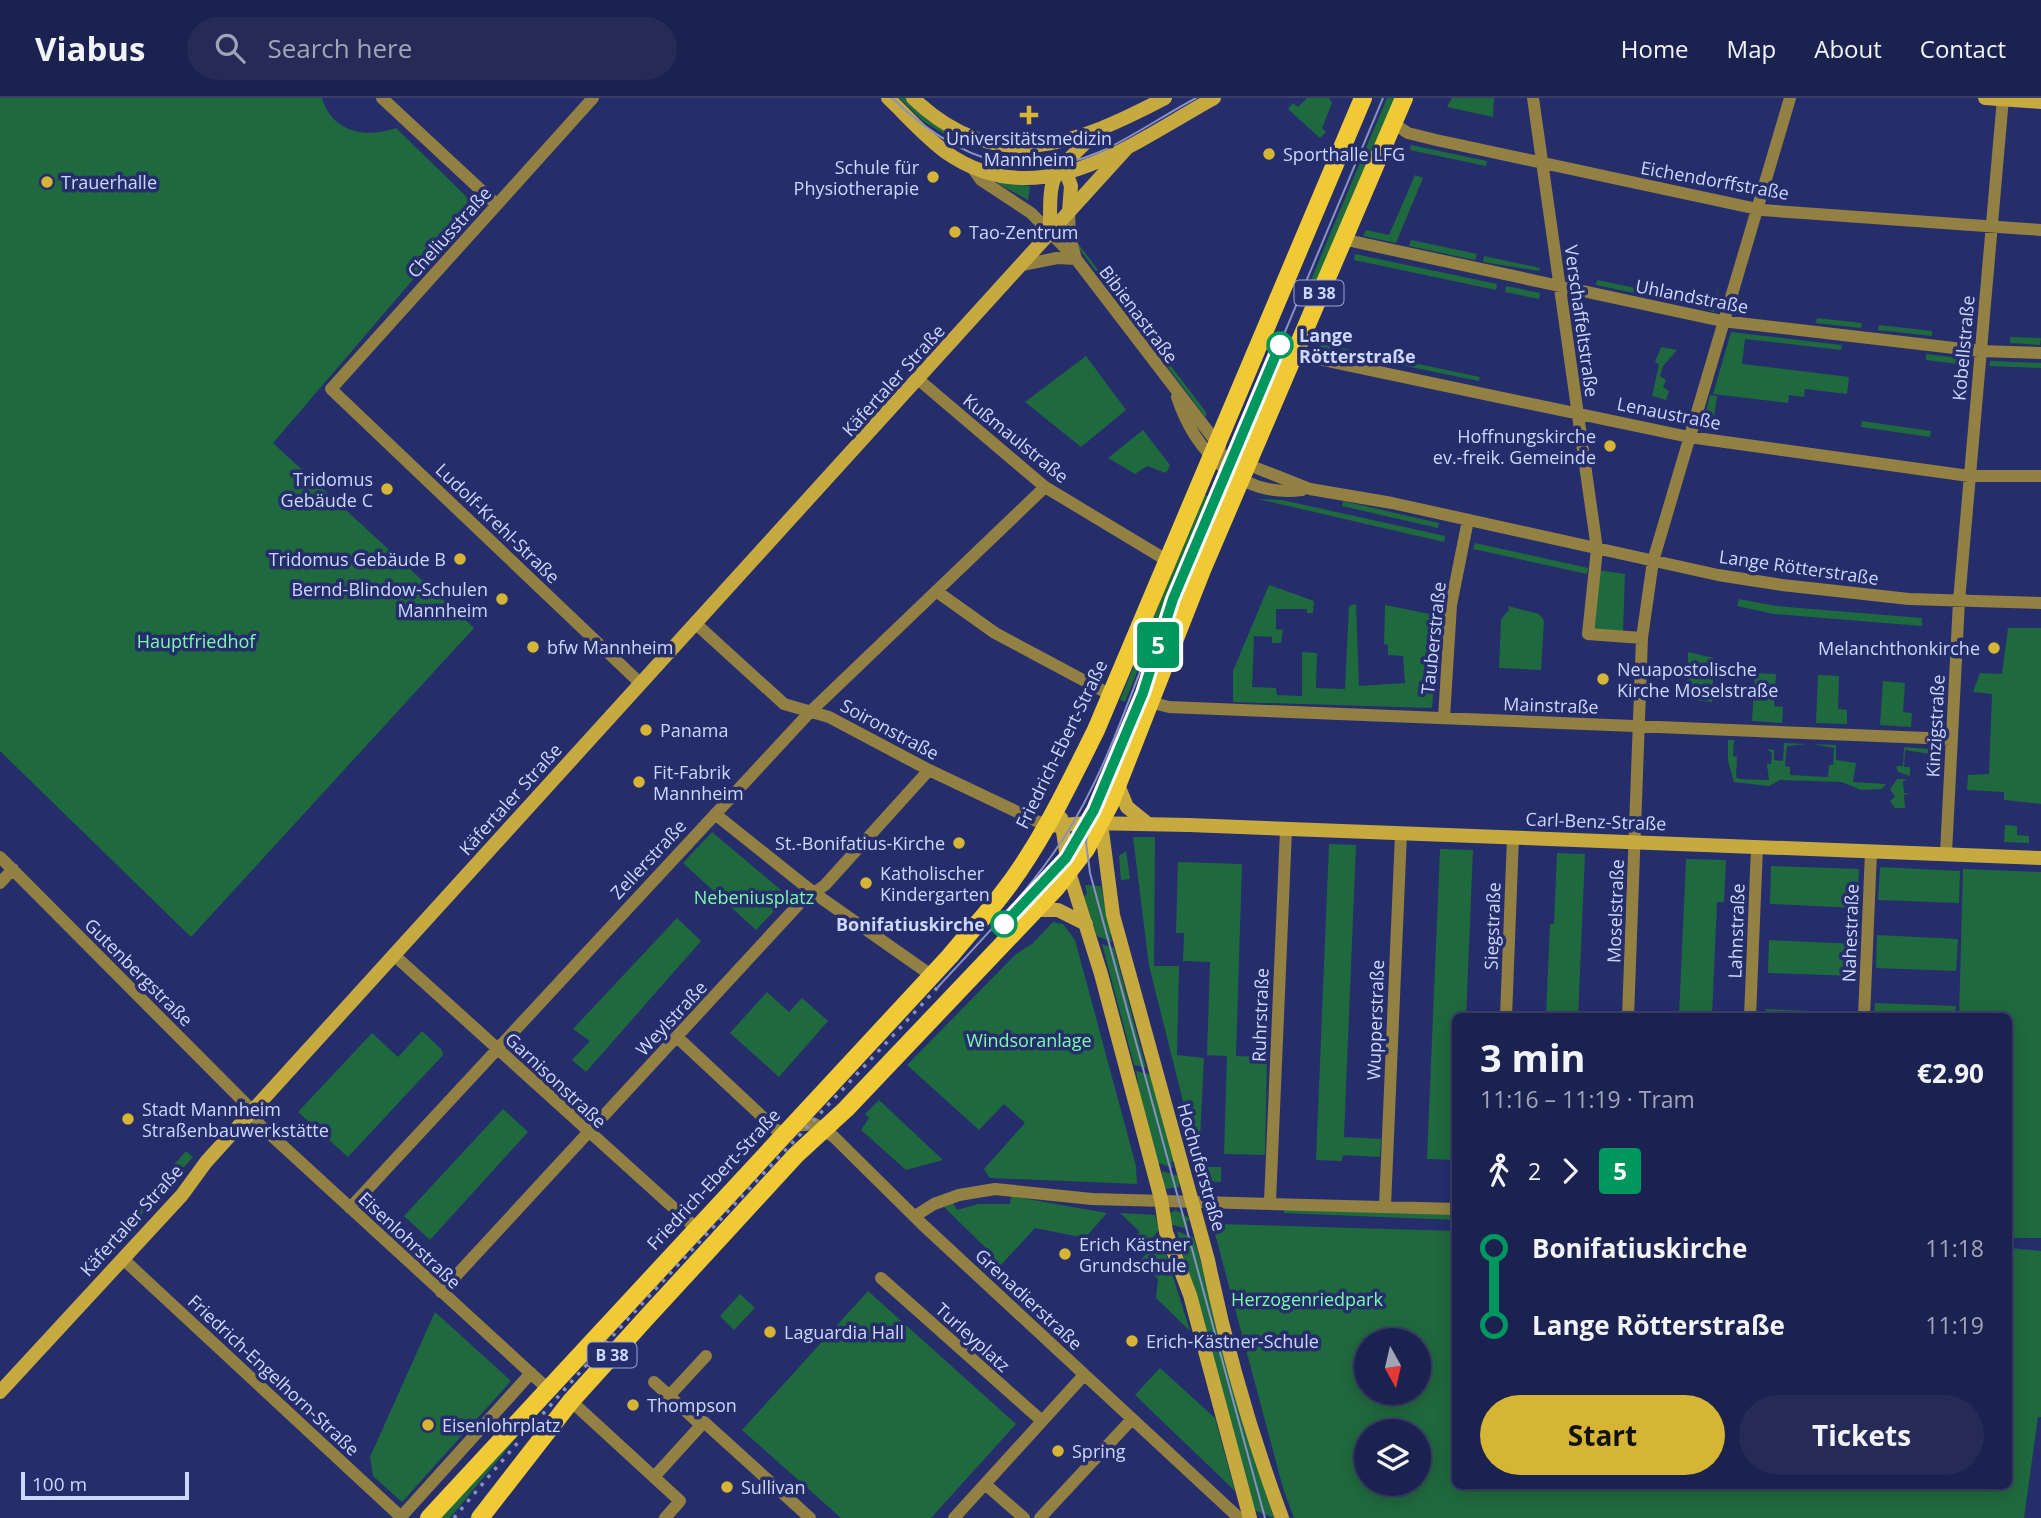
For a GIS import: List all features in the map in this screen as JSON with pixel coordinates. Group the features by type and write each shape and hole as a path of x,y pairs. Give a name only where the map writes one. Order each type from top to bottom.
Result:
{"main road":[{"name":"Friedrich-Ebert-Straße","path":"429,1518 783,1130 931,975 1003,893 1054,825 1059,803 1111,695 1167,561 1218,452 1363,98"},
{"name":"B 38","path":"480,1518 571,1401 796,1155 1035,910 1069,872 1101,823 1243,472 1391,122 1404,98"}],"street":[{"path":"382,98 497,205"},
{"name":"Cheliusstraße","path":"331,389 593,98"},
{"path":"888,98 937,145 971,166 1024,177 1061,171"},
{"path":"913,98 940,120 977,137 1011,145 1048,146 1098,130 1166,98"},
{"name":"Käfertaler Straße","path":"1061,171 1105,160 1214,98"},
{"name":"Verschaffeltstraße","path":"1533,98 1597,549"},
{"name":"Moselstraße","path":"1628,1013 1642,638 1653,561 1790,98"},
{"path":"1985,98 2041,102"},
{"name":"Kobellstraße","path":"1959,601 2003,99"},
{"name":"Eichendorffstraße","path":"1391,122 1408,133 1500,155 1756,209 2041,230"},
{"path":"1049,232 1049,200 1061,171 1098,130"},
{"path":"1048,146 1061,171 1069,212"},
{"name":"Käfertaler Straße","path":"0,1392 640,683 923,383 1049,232 1126,149"},
{"name":"Bibienastraße","path":"971,166 981,180 1022,206 1076,259 1218,452"},
{"name":"Bibienastraße","path":"1069,212 1076,259"},
{"name":"Uhlandstraße","path":"1342,239 1722,321 1980,351 2041,353"},
{"name":"Bibienastraße","path":"1022,265 1057,258 1076,259"},
{"name":"Lenaustraße","path":"1294,351 1308,357 1689,437 1969,476 2041,477"},
{"name":"Kußmaulstraße","path":"923,383 1045,487 1167,561"},
{"name":"Ludolf-Krehl-Straße","path":"331,389 640,683"},
{"name":"Lange Rötterstraße","path":"1218,452 1243,472 1294,491 1310,489 1782,586 1959,601 2041,603"},
{"name":"Zellerstraße","path":"350,1208 810,712 1045,487"},
{"name":"Tauberstraße","path":"1444,718 1451,606 1468,520"},
{"path":"1597,549 1588,634 1642,638"},
{"path":"936,591 995,633 1111,695"},
{"name":"Kinzigstraße","path":"1946,853 1959,601"},
{"name":"Soironstraße","path":"695,623 784,705 829,716 929,770 1054,825"},
{"name":"Mainstraße","path":"1149,702 1169,707 1952,739"},
{"name":"Weylstraße","path":"441,1292 800,903 825,886 929,770"},
{"path":"1118,785 1127,807 1148,824"},
{"path":"715,814 814,893 931,975"},
{"name":"Hochuferstraße","path":"1101,823 1113,915 1256,1448 1282,1518"},
{"name":"Carl-Benz-Straße","path":"1054,825 1148,824 2041,858"},
{"path":"1054,825 1086,924 1161,1199 1167,1236 1190,1295 1250,1518"},
{"name":"Ruhrstraße","path":"1270,1202 1286,830"},
{"name":"Wupperstraße","path":"1385,1206 1401,834"},
{"name":"Siegstraße","path":"1506,1013 1513,837"},
{"name":"Lahnstraße","path":"1750,1013 1758,847"},
{"name":"Nahestraße","path":"1864,1013 1871,852"},
{"name":"Gutenbergstraße","path":"0,857 252,1113"},
{"path":"0,883 13,869"},
{"path":"1035,910 1058,910 1086,924"},
{"name":"Garnisonstraße","path":"395,956 696,1228"},
{"path":"677,1037 783,1130 808,1124 825,1128"},
{"name":"Eisenlohrstraße","path":"252,1113 260,1125 548,1389"},
{"name":"Grenadierstraße","path":"825,1128 915,1216 1239,1518"},
{"path":"915,1216 934,1204 978,1190 1045,1192 1092,1199 1191,1199 1452,1209"},
{"name":"Friedrich-Engelhorn-Straße","path":"122,1259 400,1517"},
{"name":"Turleyplatz","path":"881,1278 1042,1421"},
{"path":"669,1396 706,1356"},
{"path":"400,1517 531,1373"},
{"path":"954,1518 1084,1375"},
{"path":"654,1382 701,1425"},
{"path":"571,1401 680,1501 665,1518"},
{"path":"1040,1518 1132,1419"},
{"path":"654,1477 704,1422 810,1518"},
{"path":"985,1483 1024,1518"}],"green space":[{"name":"Hauptfriedhof","path":"0,98 322,98 333,119 351,130 373,133 396,128 476,206 273,443 474,628 191,937 0,751"},
{"path":"899,98 906,98 960,138 958,142 924,122"},
{"path":"1307,98 1329,98 1332,103 1322,128 1326,132 1320,138 1288,109 1293,103 1298,107"},
{"path":"1387,98 1396,98 1311,297 1305,294"},
{"path":"1452,98 1494,98 1493,117 1447,107"},
{"path":"1411,145 1487,161 1486,166 1410,150"},
{"path":"1415,175 1423,178 1396,243 1363,236 1366,230 1389,235"},
{"path":"998,184 1030,186 1028,200"},
{"path":"1411,240 1477,254 1475,260 1409,246"},
{"path":"1076,241 1206,412 1206,418 1080,250"},
{"path":"1355,254 1497,284 1496,290 1354,260"},
{"path":"1484,256 1540,268 1539,271 1483,262"},
{"path":"1597,280 1655,292 1654,297 1596,285"},
{"path":"1506,286 1540,293 1539,299 1505,292"},
{"path":"1719,286 1714,312 1690,305 1692,299 1714,304"},
{"path":"1817,318 1862,323 1861,328 1816,323"},
{"path":"1879,325 1932,331 1932,336 1878,330"},
{"path":"1731,332 1842,345 1841,350 1745,339 1742,364 1849,377 1847,394 1805,389 1804,397 1789,395 1788,403 1713,394"},
{"path":"2010,337 2041,338 2040,345 2010,343"},
{"path":"1319,342 1341,351 1342,348 1480,377 1479,381 1317,348"},
{"path":"1661,347 1677,350 1663,366 1660,376 1666,380 1663,387 1669,391 1666,400 1652,396 1659,364 1655,362"},
{"path":"1926,354 1967,359 1966,365 1926,360"},
{"path":"1086,356 1126,410 1081,447 1025,402"},
{"path":"1990,361 2041,363 2041,368 1989,366"},
{"path":"1710,395 1717,396 1713,425 1719,427 1719,431 1702,428"},
{"path":"1862,421 1931,431 1930,437 1861,427"},
{"path":"1143,430 1170,465 1166,473 1147,466 1135,474 1108,458"},
{"path":"1203,494 1208,496 1125,702 1120,700"},
{"path":"1217,499 1219,500 1160,655 1157,654"},
{"path":"1258,499 1282,500 1445,536 1444,542"},
{"path":"1343,501 1439,523 1438,528 1342,506"},
{"path":"1475,543 1588,568 1587,574 1473,549"},
{"path":"1597,570 1625,574 1623,632 1592,629"},
{"path":"1269,585 1314,601 1313,613 1307,613 1307,609 1276,609 1276,629 1283,630 1281,643 1272,643 1272,637 1254,636 1252,687 1276,688 1277,695 1302,696 1302,652 1317,653 1316,688 1345,689 1349,606 1356,604 1359,686 1405,683 1403,656 1388,655 1388,645 1384,644 1385,605 1439,616 1432,708 1233,702 1233,671"},
{"path":"1739,599 1776,606 1922,618 1922,626 1774,614 1737,606"},
{"path":"1508,606 1539,614 1544,621 1541,670 1499,668 1501,619 1509,610"},
{"path":"2008,628 2041,628 2041,804 2004,800 2004,792 1967,790 1968,775 1989,774 1992,694 1973,692 1980,673 2002,674"},
{"path":"1688,652 1714,658 1712,702 1687,699"},
{"path":"1755,673 1776,674 1774,706 1783,707 1782,723 1752,721"},
{"path":"1818,675 1839,676 1838,709 1847,710 1847,724 1816,723"},
{"path":"1883,681 1905,683 1903,712 1912,713 1911,727 1880,725"},
{"path":"1728,740 1734,740 1733,756 1737,757 1736,777 1739,779 1769,780 1767,764 1771,764 1772,753 1767,749 1774,750 1774,760 1783,761 1784,743 1807,744 1787,746 1785,766 1790,767 1790,775 1828,777 1829,765 1833,765 1834,748 1813,744 1836,745 1836,760 1856,763 1853,782 1886,784 1882,789 1861,790 1842,782 1780,780 1769,786 1734,782 1728,761"},
{"path":"1904,747 1930,749 1930,754 1905,750 1904,767 1910,767 1910,776 1898,772 1896,766 1903,766"},
{"path":"1897,779 1907,779 1903,781 1904,793 1909,793 1904,795 1905,808 1895,808 1890,801 1895,797 1890,789"},
{"path":"2005,825 2017,826 2017,835 2029,836 2029,843 2004,842"},
{"name":"Nebeniusplatz","path":"712,832 788,896 756,930 683,863"},
{"path":"1133,837 1155,837 1154,966 1179,966 1177,1055 1204,1058 1199,1159 1202,1167 1221,1167 1221,1182 1203,1181 1149,966"},
{"path":"1329,844 1356,845 1344,1137 1381,1139 1380,1157 1343,1155 1342,1161 1316,1160"},
{"path":"1440,849 1473,850 1466,1013 1452,1013 1452,1160 1427,1159"},
{"path":"1126,851 1130,879 1121,880 1119,856"},
{"path":"1557,853 1585,854 1578,1013 1546,1013 1550,924 1554,924"},
{"path":"1686,859 1726,860 1724,902 1717,902 1712,1013 1679,1013"},
{"path":"1178,862 1242,864 1236,1056 1267,1057 1265,1155 1224,1154 1227,1056 1207,1055 1210,962 1183,961 1184,933 1176,933"},
{"path":"1771,866 1859,869 1857,908 1770,904"},
{"path":"1880,867 1960,871 1959,903 1878,900"},
{"path":"1963,869 2041,872 2041,1238 2012,1238 2012,1013 1959,1013"},
{"path":"1085,885 1101,886 1114,932 1110,934 1112,942 1094,935 1084,896 1087,894"},
{"path":"677,918 701,941 586,1072 572,1060 590,1041 573,1029"},
{"name":"Windsoranlage","path":"1053,922 1063,924 1075,940 1136,1166 1137,1184 990,1178 984,1169 1025,1123 1004,1104 979,1130 907,1065 1016,954 1032,944"},
{"path":"1877,935 1958,939 1956,971 1876,968"},
{"path":"1769,940 1857,944 1856,976 1768,973"},
{"path":"1102,944 1114,948 1146,1068 1134,1065"},
{"path":"767,992 789,1012 802,998 828,1021 779,1077 730,1033"},
{"path":"1875,1003 1956,1006 1955,1013 1874,1013"},
{"path":"1766,1009 1853,1013 1766,1013"},
{"path":"422,1031 442,1050 443,1055 348,1157 298,1112 372,1033 398,1057"},
{"path":"1136,1071 1152,1075 1176,1161 1171,1162 1173,1168 1156,1162 1135,1084 1138,1083"},
{"path":"879,1100 943,1160 906,1170 861,1130 869,1118 865,1114"},
{"path":"503,1109 528,1132 430,1240 404,1216"},
{"path":"186,1151 193,1157 173,1179 167,1173"},
{"path":"1162,1171 1179,1176 1179,1187 1163,1187"},
{"path":"160,1182 166,1188 134,1222 128,1216"},
{"path":"1011,1196 1107,1213 1085,1238 1035,1228 1000,1266 1012,1278 1007,1284 1000,1277 993,1255 944,1207 953,1203 957,1210 978,1204 1010,1204"},
{"path":"1284,1207 1452,1214 1452,1220 1284,1213"},
{"path":"1176,1210 1190,1219 1187,1221 1188,1229 1169,1224 1167,1214"},
{"path":"1120,1213 1155,1215 1159,1230 1142,1250 1132,1240 1140,1232"},
{"name":"Herzogenriedpark","path":"1219,1224 1452,1231 1452,1489 2012,1489 2012,1248 2041,1251 2041,1417 2038,1417 2024,1518 1294,1518 1283,1488 1214,1230"},
{"path":"1177,1231 1194,1238 1274,1518 1254,1510 1174,1240 1179,1239"},
{"path":"1161,1238 1190,1331 1156,1298 1158,1279 1140,1261"},
{"path":"868,1291 1016,1424 931,1518 841,1518 742,1430"},
{"path":"740,1294 755,1308 734,1330 720,1316"},
{"name":"Eisenlohrplatz","path":"435,1312 511,1381 402,1502 373,1476 370,1457"},
{"path":"1160,1368 1215,1418 1235,1491 1135,1395"},
{"path":"536,1414 450,1518 439,1518"}],"tram line":[{"path":"892,98 938,135 963,149 1016,165 1043,166 1072,161 1102,151 1196,98"},
{"path":"1265,1518 1090,873 1086,842 1092,815 1129,731 1173,599 1383,98"},
{"name":"5","path":"1004,924 1066,858 1094,810 1129,731 1173,599 1280,345"},
{"path":"938,987 1019,897 1063,839 1097,778 1141,669"},
{"path":"1037,889 1066,858 1084,829"}],"railway":[{"path":"454,1518 632,1315 938,987"}],"place":[{"name":"Universitätsmedizin Mannheim","path":"1029,115"},
{"name":"Sporthalle LFG","path":"1269,154"},
{"name":"Schule für Physiotherapie","path":"933,177"},
{"name":"Trauerhalle","path":"47,182"},
{"name":"Tao-Zentrum","path":"955,232"},
{"name":"Lange Rötterstraße","path":"1280,345"},
{"name":"Hoffnungskirche ev.-freik. Gemeinde","path":"1610,446"},
{"name":"Tridomus Gebäude C","path":"387,489"},
{"name":"Tridomus Gebäude B","path":"460,559"},
{"name":"Bernd-Blindow-Schulen Mannheim","path":"502,599"},
{"name":"bfw Mannheim","path":"533,647"},
{"name":"Melanchthonkirche","path":"1994,648"},
{"name":"Neuapostolische Kirche Moselstraße","path":"1603,679"},
{"name":"Panama","path":"646,730"},
{"name":"Fit-Fabrik Mannheim","path":"639,782"},
{"name":"St.-Bonifatius-Kirche","path":"959,843"},
{"name":"Katholischer Kindergarten","path":"866,883"},
{"name":"Bonifatiuskirche","path":"1004,924"},
{"name":"Stadt Mannheim Straßenbauwerkstätte","path":"128,1119"},
{"name":"Erich Kästner Grundschule","path":"1065,1254"},
{"name":"Laguardia Hall","path":"770,1332"},
{"name":"Erich-Kästner-Schule","path":"1132,1341"},
{"name":"Thompson","path":"633,1405"},
{"name":"Eisenlohrplatz","path":"428,1425"},
{"name":"Spring","path":"1058,1451"},
{"name":"Sullivan","path":"727,1487"}]}
